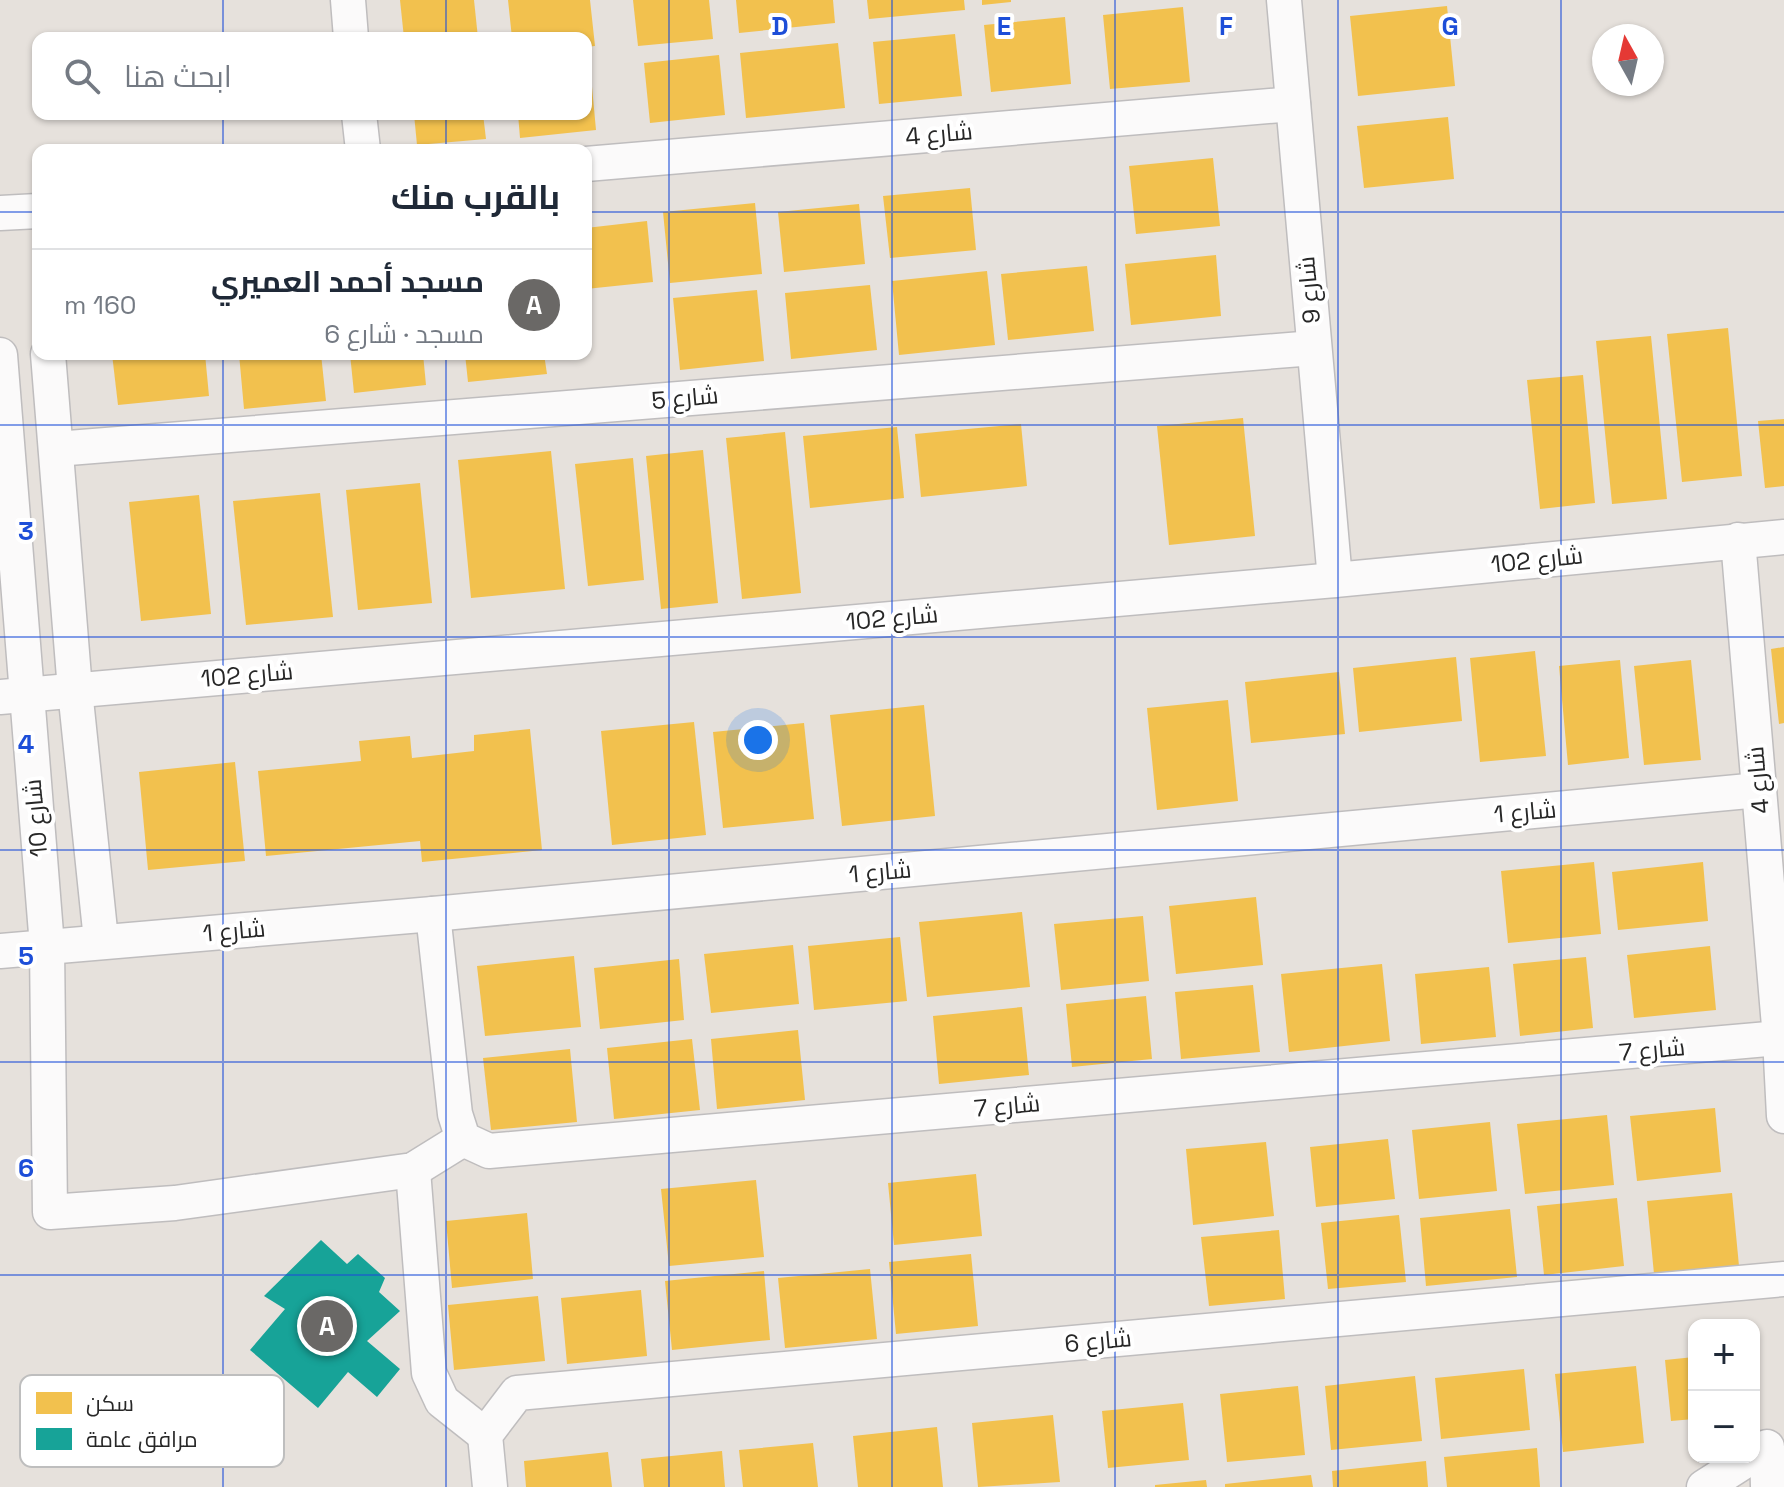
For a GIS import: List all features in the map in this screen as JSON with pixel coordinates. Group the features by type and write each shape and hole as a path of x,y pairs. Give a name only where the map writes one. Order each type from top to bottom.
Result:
{"street":[{"path":"348,0 351,32"},
{"name":"شارع 9","path":"1284,0 1335,580"},
{"name":"شارع 4","path":"592,163 1293,104"},
{"path":"360,120 362,144"},
{"path":"0,213 32,216"},
{"name":"شارع 5","path":"56,449 1314,348"},
{"name":"شارع 10","path":"0,355 13,696 47,946 50,1212 175,1203 413,1170"},
{"path":"49,360 75,690 101,940"},
{"name":"شارع 102","path":"13,696 1335,580 1784,537"},
{"name":"شارع 4","path":"1738,540 1784,1116"},
{"name":"شارع 1","path":"0,951 433,914 1759,790"},
{"path":"433,914 455,1114 463,1139 413,1170 429,1373 442,1401 485,1435 490,1487"},
{"name":"شارع 7","path":"463,1139 489,1151 1780,1038"},
{"name":"شارع 6","path":"485,1435 517,1393 1784,1279"},
{"path":"1704,1487 1764,1447 1768,1487"}],"building: سكن":[{"path":"400,0 474,0 477,32 403,32"},
{"path":"508,0 590,0 595,46 592,46 592,32 511,32"},
{"path":"633,0 709,0 713,39 638,46"},
{"path":"736,0 833,0 835,23 739,33"},
{"path":"867,0 964,0 965,10 869,19"},
{"path":"982,0 1011,0 1011,2 982,5"},
{"path":"1447,6 1455,86 1358,96 1350,16"},
{"path":"1183,7 1190,82 1110,89 1103,15"},
{"path":"1065,17 1071,84 991,92 984,25"},
{"path":"955,34 962,96 879,104 873,42"},
{"path":"838,43 845,108 746,118 740,53"},
{"path":"719,55 725,115 650,123 644,63"},
{"path":"592,87 596,130 520,138 518,120 592,120"},
{"path":"1448,117 1454,179 1364,188 1357,126"},
{"path":"415,120 484,120 486,139 417,144"},
{"path":"1213,158 1220,226 1136,234 1129,166"},
{"path":"970,188 976,250 890,258 883,196"},
{"path":"755,203 762,274 670,283 663,212"},
{"path":"859,204 865,264 784,272 778,212"},
{"path":"647,221 653,282 592,288 592,227"},
{"path":"1216,255 1221,316 1131,325 1125,264"},
{"path":"1087,266 1094,331 1008,340 1001,274"},
{"path":"987,271 995,345 899,355 892,281"},
{"path":"870,285 877,350 791,359 785,293"},
{"path":"757,290 764,361 680,370 673,298"},
{"path":"1728,328 1742,476 1682,482 1667,334"},
{"path":"1651,336 1667,499 1612,504 1596,341"},
{"path":"113,360 206,360 209,396 118,405"},
{"path":"240,360 322,360 326,401 244,409"},
{"path":"351,360 424,360 426,385 354,393"},
{"path":"466,360 545,360 547,374 468,382"},
{"path":"1583,375 1595,503 1540,509 1527,380"},
{"path":"1243,418 1255,536 1169,545 1157,426"},
{"path":"1784,419 1784,486 1765,488 1758,421"},
{"path":"1021,424 1027,486 921,497 915,434"},
{"path":"897,427 904,498 810,508 803,436"},
{"path":"785,432 801,593 742,599 726,438"},
{"path":"703,450 718,603 661,609 646,456"},
{"path":"551,451 565,589 471,598 458,460"},
{"path":"633,458 644,580 588,586 575,464"},
{"path":"420,483 432,603 358,610 346,490"},
{"path":"320,493 333,617 246,625 233,501"},
{"path":"199,495 211,614 141,621 129,502"},
{"path":"1784,647 1784,723 1779,724 1771,649"},
{"path":"1535,651 1546,756 1480,762 1470,658"},
{"path":"1456,657 1462,721 1359,732 1353,668"},
{"path":"1620,660 1629,758 1568,765 1559,666"},
{"path":"1691,660 1701,760 1644,765 1634,666"},
{"path":"1339,672 1345,734 1251,743 1245,682"},
{"path":"1228,700 1238,801 1157,810 1147,708"},
{"path":"924,705 935,816 842,826 830,715"},
{"path":"694,722 706,835 612,845 601,731"},
{"path":"804,723 814,819 723,828 713,732"},
{"path":"530,729 542,850 422,862 420,841 266,856 258,771 361,761 359,741 410,736 412,758 474,751 474,735"},
{"path":"235,762 245,861 148,870 139,772"},
{"path":"1594,862 1601,934 1508,943 1501,871"},
{"path":"1703,862 1708,921 1618,930 1612,872"},
{"path":"1256,897 1263,965 1176,974 1169,906"},
{"path":"1022,912 1030,987 927,997 919,922"},
{"path":"1143,916 1149,981 1061,990 1054,924"},
{"path":"900,937 907,1001 814,1010 808,946"},
{"path":"793,945 799,1004 711,1013 704,954"},
{"path":"1710,946 1716,1010 1634,1018 1627,955"},
{"path":"574,956 581,1027 485,1036 477,966"},
{"path":"1586,957 1593,1028 1520,1036 1513,964"},
{"path":"679,959 684,1020 600,1029 594,968"},
{"path":"1382,964 1390,1041 1289,1052 1281,974"},
{"path":"1489,967 1496,1037 1421,1044 1415,974"},
{"path":"1253,985 1260,1052 1181,1059 1175,992"},
{"path":"1146,996 1152,1059 1072,1067 1066,1004"},
{"path":"1022,1007 1029,1075 939,1084 933,1016"},
{"path":"798,1030 805,1100 717,1109 711,1039"},
{"path":"692,1039 700,1110 614,1119 607,1048"},
{"path":"570,1049 577,1122 491,1130 483,1058"},
{"path":"1715,1108 1721,1172 1637,1181 1630,1116"},
{"path":"1607,1115 1614,1185 1525,1194 1517,1124"},
{"path":"1490,1122 1497,1191 1419,1199 1412,1130"},
{"path":"1388,1139 1395,1199 1316,1207 1310,1147"},
{"path":"1266,1142 1274,1216 1193,1225 1186,1149"},
{"path":"976,1174 982,1236 894,1245 888,1183"},
{"path":"756,1180 764,1257 669,1266 661,1189"},
{"path":"1732,1193 1739,1266 1654,1274 1647,1201"},
{"path":"1617,1198 1624,1266 1544,1275 1537,1206"},
{"path":"1510,1209 1517,1277 1426,1286 1420,1218"},
{"path":"527,1213 533,1279 452,1288 446,1221"},
{"path":"1399,1215 1406,1282 1328,1289 1321,1223"},
{"path":"1279,1230 1285,1299 1209,1306 1201,1237"},
{"path":"971,1254 978,1326 896,1334 889,1262"},
{"path":"870,1269 877,1339 785,1348 778,1278"},
{"path":"764,1271 770,1340 672,1350 665,1281"},
{"path":"641,1290 647,1356 567,1364 561,1298"},
{"path":"538,1296 545,1361 454,1370 448,1305"},
{"path":"1688,1358 1688,1420 1671,1421 1665,1360"},
{"path":"1636,1366 1644,1443 1563,1452 1555,1374"},
{"path":"1524,1369 1530,1430 1441,1439 1435,1378"},
{"path":"1415,1376 1422,1441 1331,1450 1325,1386"},
{"path":"1298,1386 1305,1455 1227,1462 1220,1394"},
{"path":"1183,1403 1189,1460 1108,1468 1102,1411"},
{"path":"1053,1415 1060,1482 978,1487 972,1423"},
{"path":"937,1427 943,1487 858,1487 853,1436"},
{"path":"813,1443 818,1487 743,1487 739,1450"},
{"path":"1537,1448 1540,1487 1447,1487 1444,1457"},
{"path":"722,1451 725,1487 644,1487 641,1459"},
{"path":"608,1452 612,1487 526,1487 524,1461"},
{"path":"1426,1461 1428,1487 1333,1487 1332,1471"},
{"path":"1311,1475 1313,1487 1225,1487 1225,1484"},
{"path":"1206,1480 1207,1487 1155,1487 1155,1485"}],"building: مرافق عامة":[{"path":"321,1240 347,1264 358,1254 385,1278 379,1292 400,1311 367,1341 400,1369 377,1397 348,1372 318,1408 284,1379 284,1375 279,1375 250,1350 285,1309 264,1296"}],"place":[{"name":"مسجد أحمد العميري","path":"327,1326"}]}
